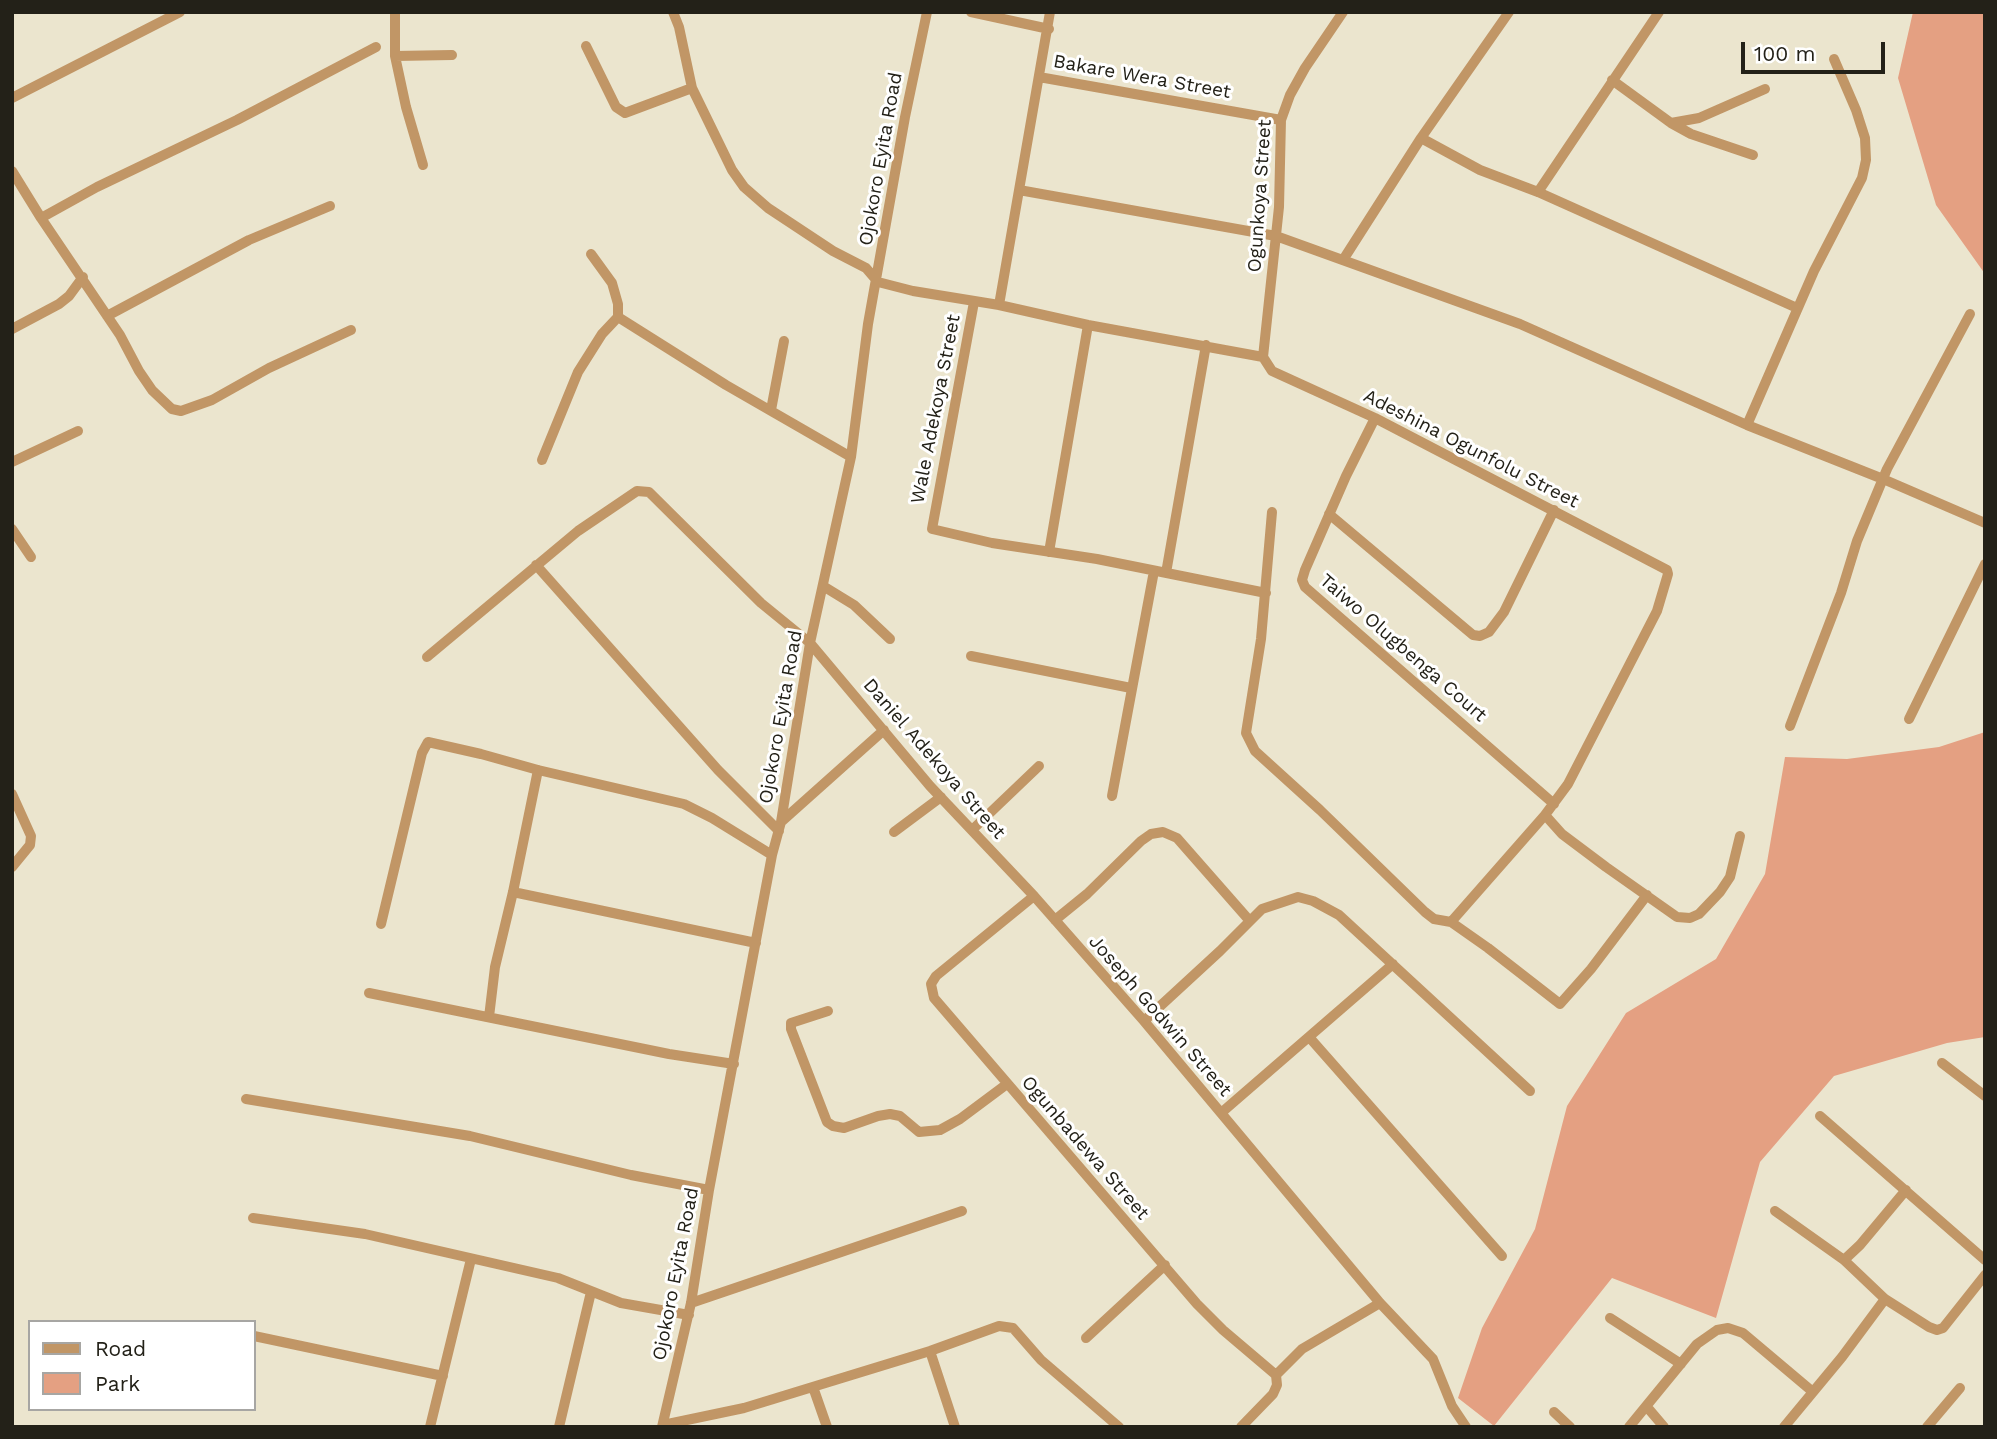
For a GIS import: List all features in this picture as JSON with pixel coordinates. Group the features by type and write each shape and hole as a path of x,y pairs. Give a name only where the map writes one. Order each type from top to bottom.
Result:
{"street":[{"path":"12,97 180,12"},
{"path":"395,12 395,56 406,107 423,164"},
{"path":"673,12 679,27 692,88 744,187 768,208 833,251 866,268 878,282 913,291 1263,357"},
{"name":"Ojokoro Eyita Road","path":"662,1426 689,1315 709,1190 772,855 780,826 810,643 851,457 868,324 878,282 905,117 927,12"},
{"path":"971,12 1049,29"},
{"path":"999,306 1050,12"},
{"name":"Ogunkoya Street","path":"1263,357 1276,236 1281,120 1300,77 1343,12"},
{"path":"1343,260 1421,138 1509,12"},
{"path":"1538,192 1659,12"},
{"path":"41,218 96,187 237,120 376,47"},
{"path":"586,47 616,107 625,113 692,88"},
{"path":"395,56 452,55"},
{"path":"1747,425 1797,307 1837,222 1862,178 1866,160 1865,138 1834,60"},
{"name":"Bakare Wera Street","path":"1039,76 1281,120"},
{"path":"1612,80 1671,123 1691,134 1753,155"},
{"path":"1671,123 1699,118 1765,89"},
{"path":"1421,138 1480,170 1538,192 1797,307"},
{"path":"12,172 16,188 83,276 139,371 152,390 172,409 181,411 226,393 269,368 351,330"},
{"path":"1019,190 1276,236 1520,324 1747,425 1985,523"},
{"path":"107,316 249,240 330,206"},
{"path":"542,460 578,372 602,334 618,317 618,304 612,283 591,254"},
{"path":"12,329 60,304 83,276"},
{"name":"Wale Adekoya Street","path":"974,302 932,529 992,543 1049,552"},
{"path":"1790,726 1841,593 1857,541 1883,480 1970,314"},
{"path":"618,317 695,366 851,457"},
{"path":"1088,325 1049,552 1266,593"},
{"path":"771,410 784,341"},
{"path":"1166,573 1206,345"},
{"name":"Adeshina Ogunfolu Street","path":"1263,357 1272,372 1375,418 1667,569 1668,574 1657,611 1581,760 1554,804"},
{"name":"Taiwo Olugbenga Court","path":"1375,418 1305,570 1302,580 1305,587 1554,804"},
{"path":"12,462 78,431"},
{"name":"Daniel Adekoya Street","path":"536,565 625,498 641,490 649,492 761,603 810,643 941,797 1034,896"},
{"path":"1329,514 1473,635 1480,636 1489,632 1504,612 1554,510"},
{"path":"1272,512 1266,593 1246,733 1255,751 1321,810 1425,912 1434,919 1451,922 1560,1004 1591,969 1647,895"},
{"path":"12,528 31,557"},
{"path":"1909,719 1985,564"},
{"path":"427,657 536,565 718,770 780,826 884,730"},
{"path":"1112,796 1154,571"},
{"path":"823,586 853,605 890,639"},
{"path":"971,656 1131,688"},
{"path":"381,924 426,742 684,804 772,855"},
{"path":"972,830 1039,766"},
{"path":"489,1017 495,967 538,770"},
{"path":"12,794 31,836 30,845 12,867"},
{"path":"894,832 941,797"},
{"path":"1451,922 1554,804"},
{"path":"1545,816 1562,834 1647,895 1677,916 1690,918 1699,914 1730,877 1740,836"},
{"path":"1055,920 1087,894 1141,841 1151,834 1163,832 1177,838 1250,920"},
{"path":"513,892 756,943"},
{"name":"Joseph Godwin Street","path":"1034,896 1221,1113 1393,964"},
{"name":"Ogunbadewa Street","path":"1034,896 936,976 931,984 934,998 1197,1304 1276,1375"},
{"path":"1144,1021 1262,909 1298,897 1313,901 1339,915 1530,1091"},
{"path":"369,993 656,1052 734,1064"},
{"path":"828,1011 791,1023 823,1113 827,1122 833,1126 844,1128 890,1114 900,1116 919,1132 940,1130 960,1119 1007,1084"},
{"path":"1310,1037 1502,1256"},
{"path":"1942,1063 1985,1096"},
{"path":"246,1099 470,1136 631,1175 709,1190"},
{"path":"1221,1113 1380,1303 1433,1359 1452,1406 1466,1427"},
{"path":"1820,1116 1985,1260"},
{"path":"1844,1261 1906,1190"},
{"path":"691,1303 962,1211"},
{"path":"1775,1211 1844,1261 1885,1299 1937,1330 1943,1328 1985,1275"},
{"path":"253,1218 365,1234 558,1278 621,1303 689,1315"},
{"path":"430,1427 471,1259"},
{"path":"1086,1338 1165,1265"},
{"path":"559,1427 591,1292"},
{"path":"1783,1427 1885,1299"},
{"path":"1241,1427 1273,1394 1277,1385 1276,1375 1302,1349 1380,1303"},
{"path":"1610,1318 1681,1364"},
{"path":"662,1426 744,1408 930,1351 999,1326 1013,1328 1041,1360 1116,1424"},
{"path":"1629,1427 1681,1364 1707,1336 1717,1330 1728,1328 1743,1333 1813,1392"},
{"path":"256,1336 443,1376"},
{"path":"930,1351 955,1427"},
{"path":"813,1387 827,1427"},
{"path":"1927,1427 1960,1388"},
{"path":"1647,1407 1664,1427"},
{"path":"1554,1412 1570,1427"},
{"path":"1101,1427 1116,1424"}],"green space":[{"path":"1913,12 1985,12 1985,274 1936,205 1898,78"},
{"path":"1985,732 1985,1037 1947,1043 1834,1076 1760,1162 1716,1318 1612,1278 1494,1426 1458,1398 1482,1328 1535,1229 1567,1106 1626,1013 1716,959 1765,874 1785,757 1847,759 1939,747"}]}
